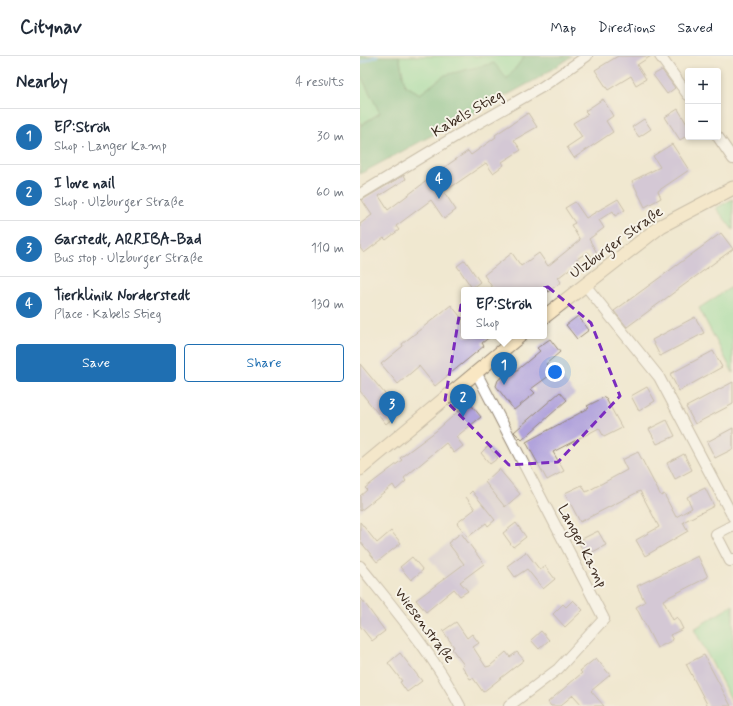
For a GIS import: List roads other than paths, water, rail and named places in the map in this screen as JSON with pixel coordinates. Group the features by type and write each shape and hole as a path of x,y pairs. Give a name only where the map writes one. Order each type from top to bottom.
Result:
{"main road":[{"name":"Ulzburger Straße","path":"547,315 661,226 733,188"},
{"path":"360,468 516,339"}],"street":[{"name":"Kabels Stieg","path":"360,194 456,136 542,87 587,56"},
{"path":"660,56 685,91"},
{"path":"720,140 733,159"},
{"path":"585,285 660,377 733,517"},
{"name":"Langer Kamp","path":"476,372 604,619 558,669 509,706"},
{"path":"733,525 716,534 730,561 733,559"},
{"name":"Wiesenstraße","path":"360,566 413,632 447,680 460,706"}],"waterway":[{"path":"360,63 377,56"}],"place":[{"name":"Tierklinik Norderstedt","path":"439,199"},
{"name":"EP:Ströh","path":"504,385"},
{"name":"I love nail","path":"463,417"},
{"name":"Garstedt, ARRIBA-Bad","path":"392,424"}]}
